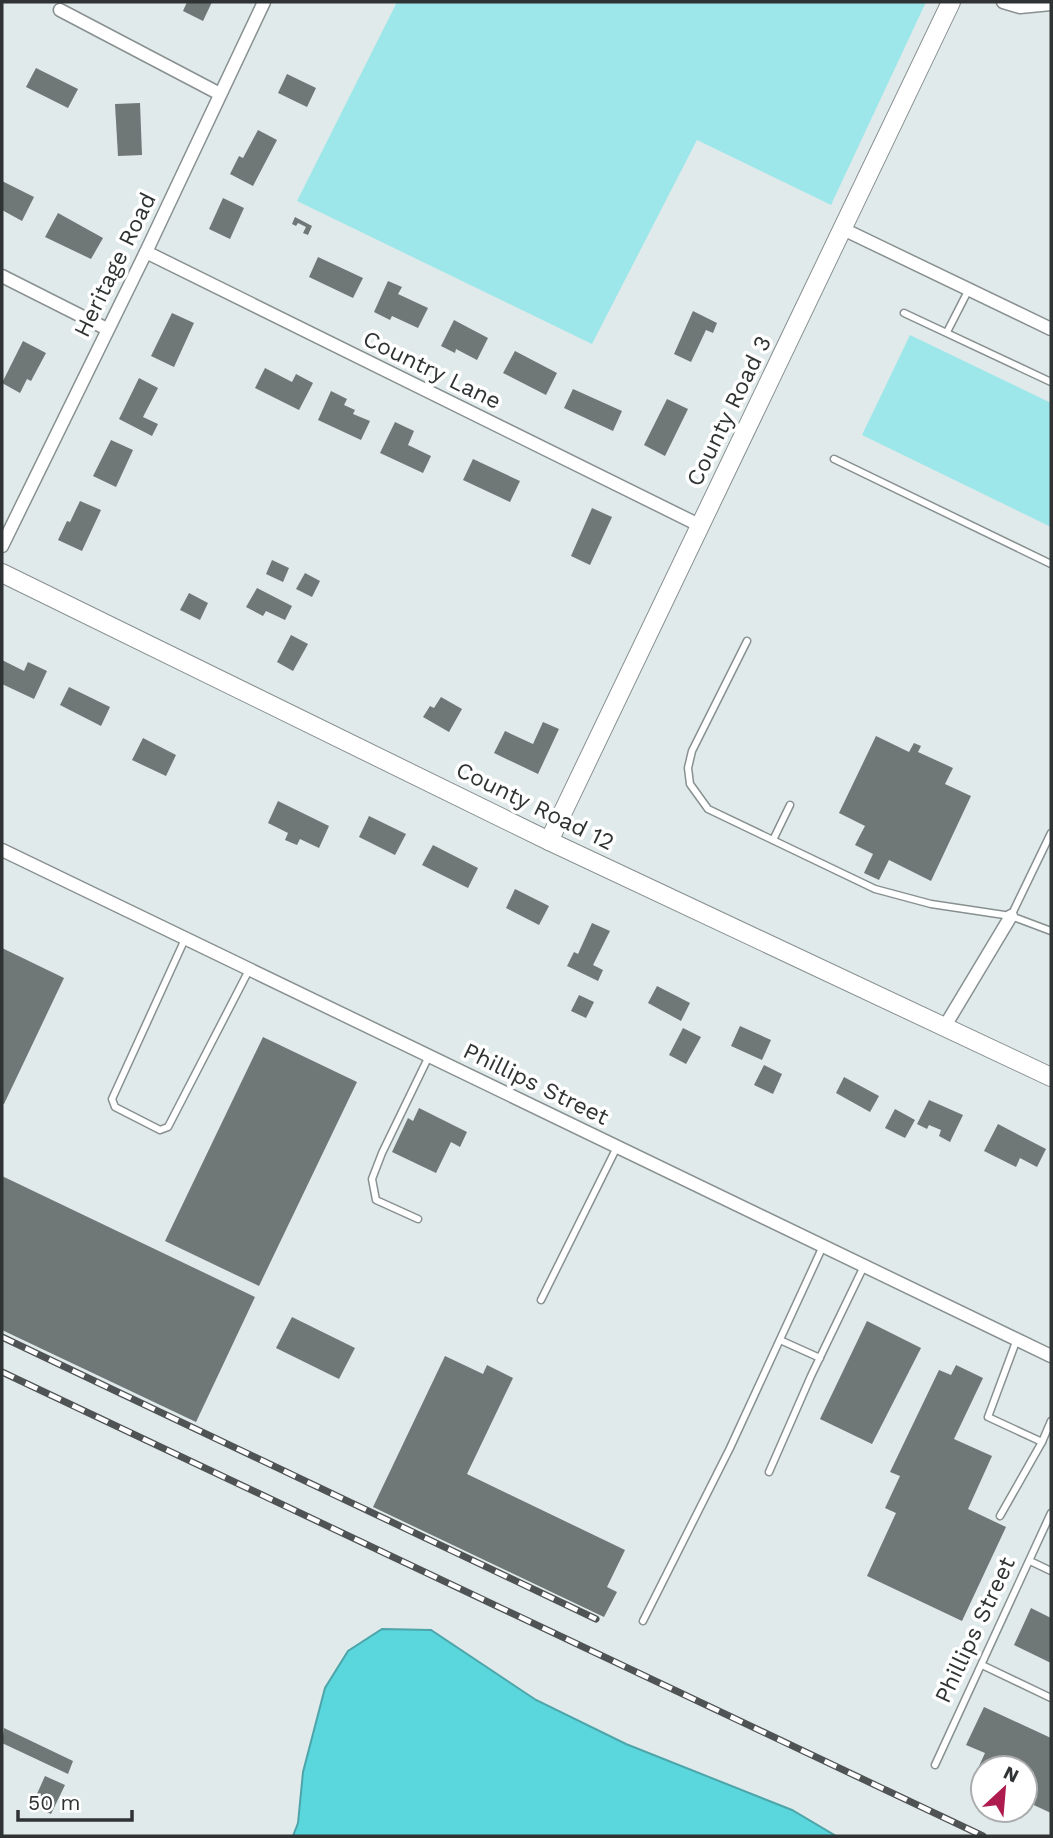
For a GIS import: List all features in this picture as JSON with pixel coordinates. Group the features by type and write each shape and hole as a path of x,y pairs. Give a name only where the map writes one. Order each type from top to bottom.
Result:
{"main road":[{"name":"County Road 3","path":"549,841 951,2"},
{"name":"County Road 12","path":"2,573 549,841 1051,1077"}],"street":[{"name":"Heritage Road","path":"2,546 146,252 264,2"},
{"path":"1003,2 1020,7 1051,4"},
{"path":"60,10 220,94"},
{"path":"844,229 1051,329"},
{"name":"Country Lane","path":"146,252 701,526"},
{"path":"2,276 107,329"},
{"name":"Phillips Street","path":"2,850 1051,1356"},
{"path":"945,1026 1011,916"}],"lane":[{"path":"947,331 969,289"},
{"path":"904,313 1051,382"},
{"path":"834,459 1051,564"},
{"path":"747,641 692,751 688,768 690,784 708,809 875,890 931,905 1011,916 1051,931"},
{"path":"773,841 790,805"},
{"path":"1011,916 1051,834"},
{"path":"185,939 112,1099 115,1107 160,1130 168,1127 249,970"},
{"path":"418,1219 376,1200 372,1179 429,1056"},
{"path":"541,1300 617,1147"},
{"path":"643,1621 730,1447 823,1246"},
{"path":"769,1472 864,1266"},
{"path":"1017,1339 988,1417 1042,1442"},
{"path":"780,1340 820,1358"},
{"path":"1000,1516 1051,1421"},
{"name":"Phillips Street","path":"935,1765 1051,1513"},
{"path":"1030,1561 1051,1571"},
{"path":"982,1665 1051,1698"}],"shaded area":[{"path":"397,2 926,2 831,205 697,140 592,344 297,201"},
{"path":"910,335 1051,403 1051,527 862,435"},
{"path":"382,1629 431,1630 536,1700 626,1744 792,1810 836,1836 293,1836 298,1823 303,1772 325,1688 348,1651"}],"building":[{"path":"187,2 212,2 203,21 183,11"},
{"path":"36,68 78,89 68,108 26,87"},
{"path":"287,74 316,88 307,107 278,93"},
{"path":"140,103 142,155 118,156 115,104"},
{"path":"258,130 277,140 253,186 230,174 239,156 243,158"},
{"path":"2,181 34,197 22,221 2,210"},
{"path":"223,198 244,208 230,239 209,229"},
{"path":"58,213 103,238 91,259 45,237"},
{"path":"295,217 312,226 308,235 303,233 306,227 298,223 296,226 292,224"},
{"path":"318,257 363,278 353,298 309,277"},
{"path":"388,281 402,287 398,294 428,308 418,328 392,316 390,320 374,312"},
{"path":"693,311 717,323 713,333 706,330 691,362 674,354"},
{"path":"172,313 194,323 174,367 151,356"},
{"path":"454,320 488,338 477,360 456,349 455,353 441,346"},
{"path":"23,341 46,353 31,381 27,379 20,393 2,383"},
{"path":"515,351 557,373 546,395 503,373"},
{"path":"265,368 292,382 296,374 313,383 299,410 255,388"},
{"path":"139,378 158,388 143,417 158,424 152,436 119,419"},
{"path":"573,389 622,411 613,431 564,408"},
{"path":"331,391 347,399 344,405 355,410 353,414 370,421 361,440 318,420"},
{"path":"667,399 688,409 665,456 644,445"},
{"path":"395,422 414,431 408,445 431,456 423,473 380,453"},
{"path":"111,440 133,450 116,487 93,476"},
{"path":"473,459 520,481 510,502 463,480"},
{"path":"80,501 101,510 82,551 58,540"},
{"path":"592,508 612,517 590,565 571,556"},
{"path":"272,560 289,568 283,582 266,574"},
{"path":"305,573 320,581 312,597 296,589"},
{"path":"257,588 292,606 285,620 266,611 263,616 246,607"},
{"path":"189,593 208,603 200,620 180,610"},
{"path":"291,635 308,644 293,671 277,662"},
{"path":"2,660 24,671 28,662 47,671 34,699 2,684"},
{"path":"69,687 110,707 101,726 60,705"},
{"path":"441,697 462,709 449,732 423,717 430,706 434,708"},
{"path":"543,722 559,729 538,774 494,753 505,731 533,744"},
{"path":"876,736 909,752 914,743 921,746 918,752 953,768 945,784 971,796 931,881 889,860 879,880 864,873 873,854 855,845 865,826 839,813"},
{"path":"143,738 176,755 166,776 132,760"},
{"path":"278,801 329,826 319,848 300,839 297,845 285,840 288,833 268,823"},
{"path":"369,816 406,834 395,855 359,837"},
{"path":"433,845 478,868 468,888 422,865"},
{"path":"515,889 549,906 539,925 506,908"},
{"path":"592,923 610,931 593,965 603,970 598,981 567,966 574,952 578,954"},
{"path":"2,948 64,978 4,1104 2,1103"},
{"path":"657,986 690,1003 681,1021 648,1003"},
{"path":"579,995 594,1002 586,1018 571,1011"},
{"path":"740,1026 771,1040 762,1060 731,1046"},
{"path":"683,1028 701,1037 686,1064 669,1055"},
{"path":"263,1037 357,1082 259,1286 165,1241"},
{"path":"764,1065 782,1074 773,1094 754,1085"},
{"path":"844,1077 879,1096 870,1112 836,1093"},
{"path":"929,1100 963,1115 950,1142 939,1136 941,1130 929,1125 927,1129 917,1124"},
{"path":"419,1108 467,1132 460,1147 451,1142 436,1173 392,1152 408,1118 413,1121"},
{"path":"895,1109 915,1120 905,1138 885,1128"},
{"path":"998,1124 1046,1149 1037,1167 1020,1158 1016,1167 984,1151"},
{"path":"2,1176 255,1297 196,1422 2,1330"},
{"path":"292,1317 355,1348 339,1379 276,1348"},
{"path":"867,1321 921,1348 872,1444 820,1419"},
{"path":"445,1356 483,1374 487,1365 513,1378 467,1474 625,1550 607,1587 617,1592 604,1617 373,1507"},
{"path":"956,1365 983,1378 954,1439 992,1456 968,1509 1006,1527 962,1621 867,1576 896,1513 885,1508 900,1476 890,1472 939,1370 951,1375"},
{"path":"1031,1608 1051,1618 1051,1663 1014,1645"},
{"path":"984,1707 1051,1738 1051,1813 1039,1807 1039,1754 985,1754 966,1745"},
{"path":"4,1728 73,1761 68,1774 2,1743"},
{"path":"45,1776 65,1785 51,1814 32,1805"}],"railway":[{"path":"2,1337 596,1619"},
{"path":"2,1372 983,1836"}]}
